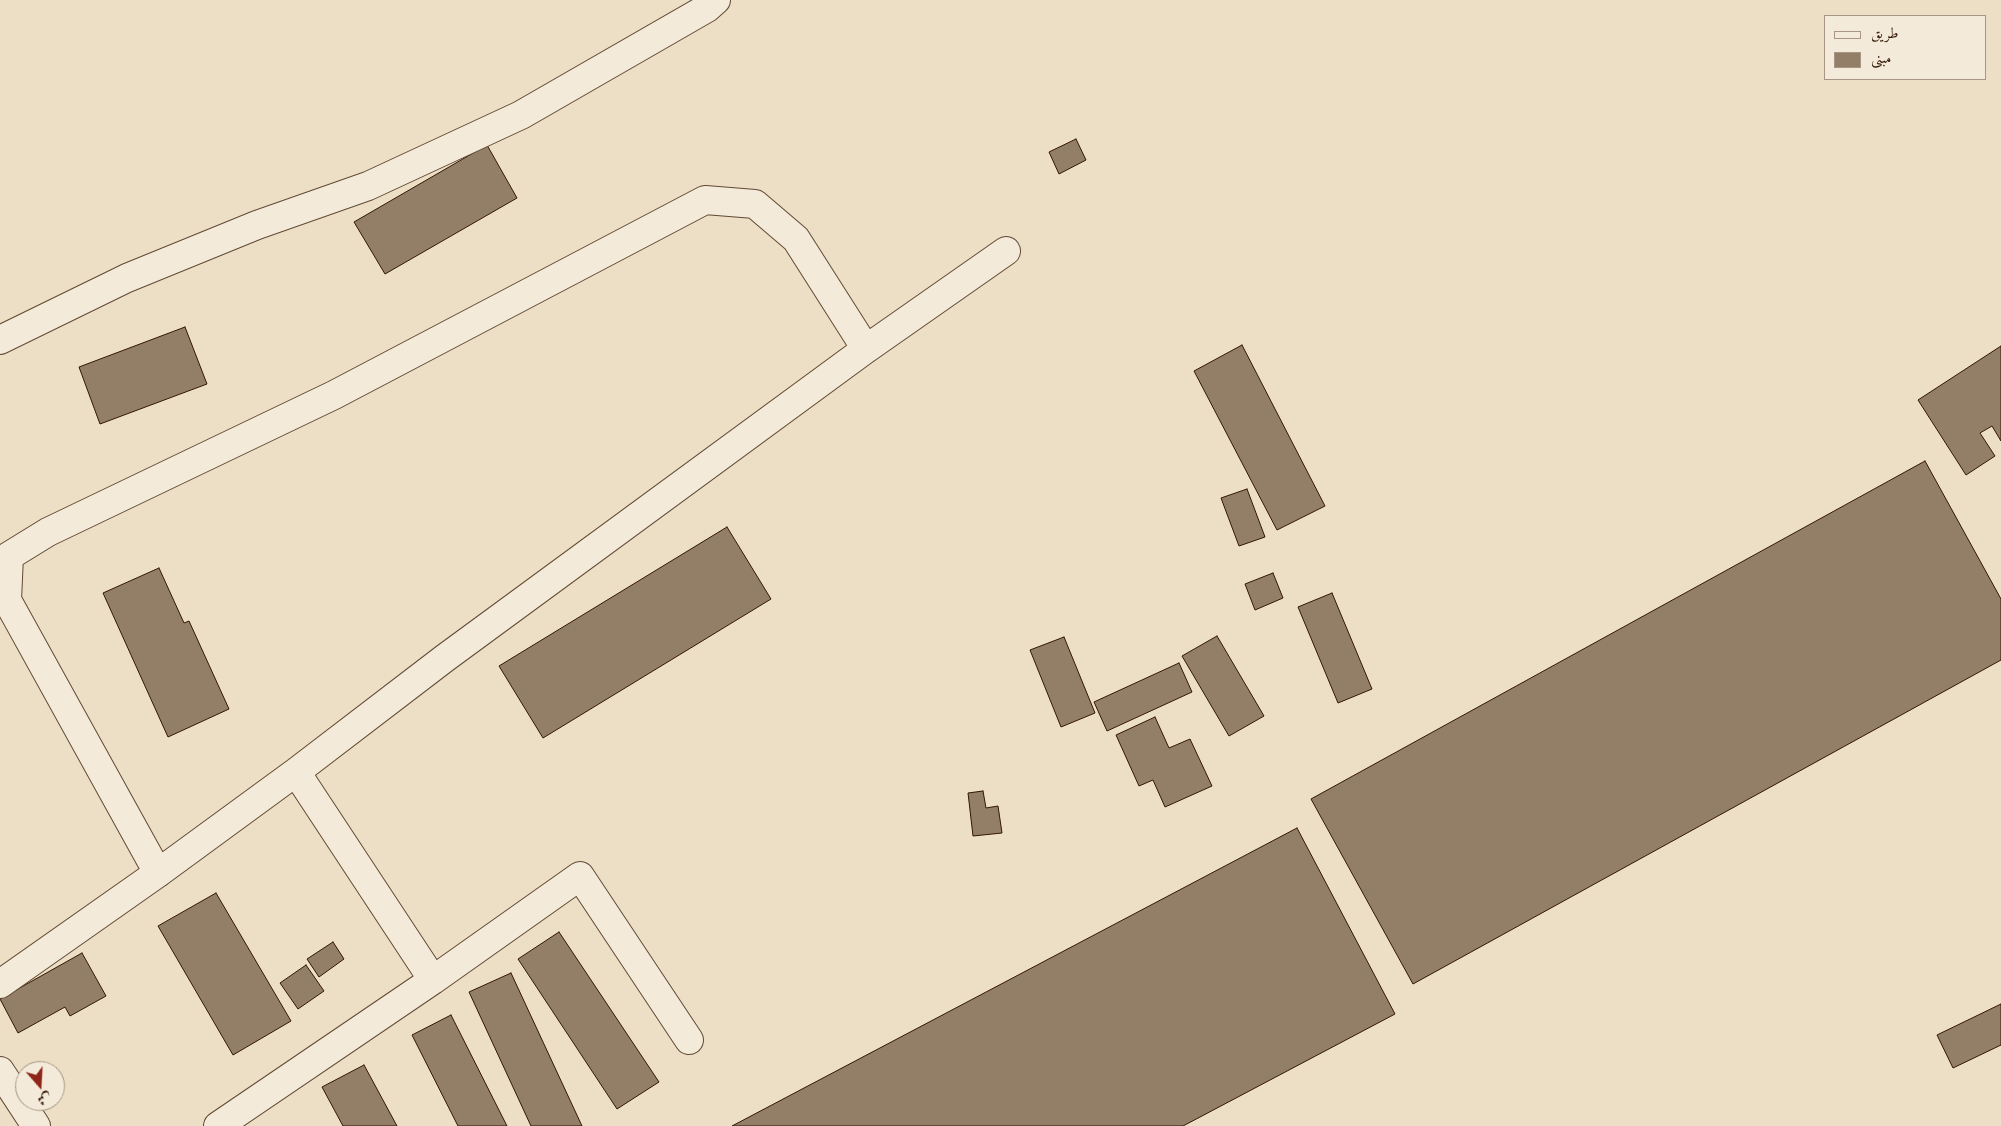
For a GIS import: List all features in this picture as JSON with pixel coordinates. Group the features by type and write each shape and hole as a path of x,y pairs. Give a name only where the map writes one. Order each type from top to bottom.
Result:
{"lane":[{"path":"0,340 127,278 257,225 368,186 521,115 707,8 716,0"},
{"path":"158,873 7,600 8,556 48,532 334,395 705,200 755,204 796,239 866,349"},
{"path":"0,984 158,873 296,772 453,652 866,349 1006,251"},
{"path":"296,772 433,980"},
{"path":"218,1126 433,980 580,876 689,1040"},
{"path":"0,1071 36,1126"}],"building":[{"path":"1076,139 1086,160 1059,174 1049,152"},
{"path":"487,145 517,198 385,274 354,222"},
{"path":"185,327 207,384 100,424 79,367"},
{"path":"1242,345 1325,506 1277,530 1194,371"},
{"path":"2001,346 2001,441 1992,426 1980,433 1995,456 1966,475 1918,400"},
{"path":"1925,461 2001,599 2001,660 1413,984 1311,799"},
{"path":"1247,489 1265,537 1239,546 1221,498"},
{"path":"727,527 771,599 543,738 499,666"},
{"path":"159,568 184,623 189,621 229,709 168,737 103,593"},
{"path":"1273,573 1283,598 1255,610 1245,584"},
{"path":"1332,593 1372,689 1338,703 1298,607"},
{"path":"1217,636 1264,716 1229,736 1182,656"},
{"path":"1064,637 1095,713 1061,727 1030,650"},
{"path":"1179,663 1192,692 1107,731 1094,702"},
{"path":"1155,717 1169,748 1190,739 1212,786 1165,807 1153,780 1139,786 1116,735"},
{"path":"983,791 986,808 998,806 1002,833 973,836 968,793"},
{"path":"1297,828 1395,1014 1183,1126 732,1126"},
{"path":"216,893 291,1021 233,1055 158,926"},
{"path":"559,932 659,1082 617,1109 518,959"},
{"path":"333,942 344,959 319,977 307,959"},
{"path":"82,953 106,996 70,1016 65,1007 18,1033 0,999"},
{"path":"306,965 324,991 298,1009 280,983"},
{"path":"511,973 582,1126 531,1126 469,992"},
{"path":"2001,1004 2001,1045 1953,1068 1937,1035"},
{"path":"451,1015 507,1126 458,1126 412,1035"},
{"path":"364,1065 397,1126 343,1126 322,1087"}]}
